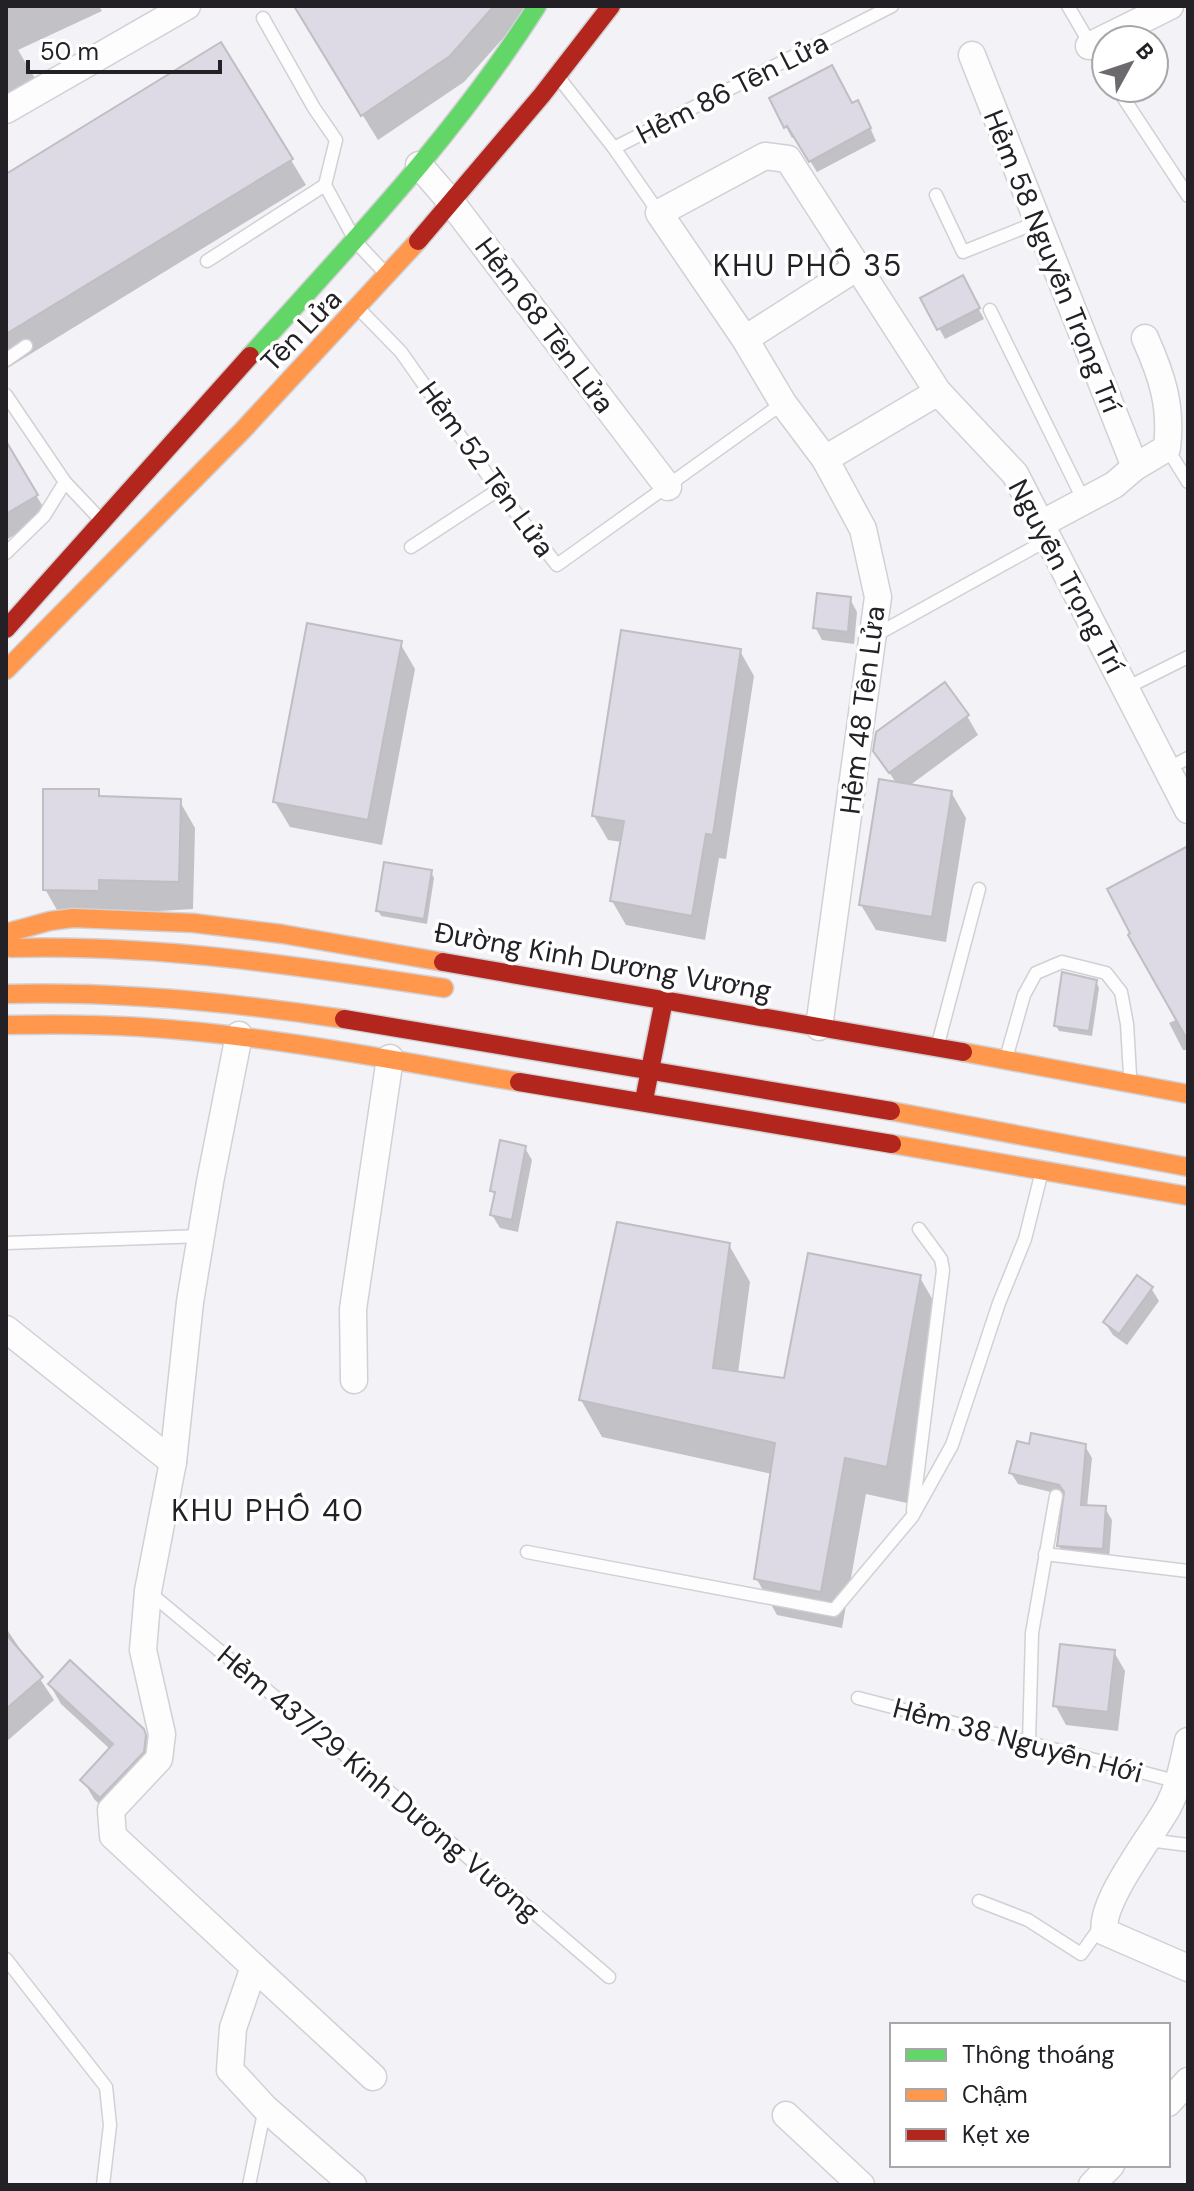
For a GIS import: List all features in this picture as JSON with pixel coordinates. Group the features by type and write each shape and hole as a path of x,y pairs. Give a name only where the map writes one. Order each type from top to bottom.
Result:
{"main road":[{"name":"Tên Lửa","path":"6,629 356,242 499,66 537,6"},
{"name":"Tên Lửa","path":"6,670 143,534 359,310 558,76 611,6"},
{"name":"Đường Kinh Dương Vương","path":"6,933 73,918 193,923 343,944 664,1000 818,1033 937,1047 1188,1094"},
{"name":"Đường Kinh Dương Vương","path":"6,949 97,947 229,956 462,991"},
{"path":"6,994 107,992 257,1005 1007,1130 1188,1167"},
{"path":"644,1103 664,1000"},
{"path":"6,1025 157,1026 239,1035 1043,1168 1188,1196"}],"street":[{"path":"6,110 187,6"},
{"path":"1089,46 1170,6"},
{"name":"Hẻm 58 Nguyễn Trọng Trí","path":"972,55 1135,467"},
{"name":"Nguyễn Trọng Trí","path":"659,213 765,156 788,159 938,392 1015,474 1126,688 1178,763 1188,810"},
{"name":"Hẻm 68 Tên Lửa","path":"419,165 451,202 668,487"},
{"name":"Hẻm 48 Tên Lửa","path":"659,213 745,339 783,403 825,459 863,529 878,597 818,1033"},
{"path":"745,339 859,266"},
{"name":"Hẻm 58 Nguyễn Trọng Trí","path":"1145,338 1163,379 1170,424 1167,448"},
{"path":"825,459 938,392"},
{"path":"1045,531 1084,501 1114,485 1135,467 1167,448"},
{"path":"239,1035 190,1302 173,1462 148,1591 143,1650 162,1734 159,1759 111,1810 113,1836 373,2077"},
{"path":"354,1380 353,1309 390,1058"},
{"path":"6,1329 173,1462"},
{"path":"1188,1741 1179,1782 1169,1805 1123,1879 1104,1915 1103,1924 1105,1932 1188,1968"},
{"path":"254,1967 233,2028 230,2070 265,2108 353,2185"},
{"path":"1170,2101 1188,2081"},
{"path":"786,2115 861,2185"},
{"path":"1092,2185 1109,2167"}],"lane":[{"name":"Hẻm 86 Tên Lửa","path":"614,148 892,6"},
{"path":"1068,6 1089,46"},
{"path":"263,18 314,108 336,140 325,185 356,242 388,276"},
{"name":"Hẻm 86 Tên Lửa","path":"558,76 659,213"},
{"path":"1128,104 1188,196"},
{"path":"207,261 325,185"},
{"path":"936,195 963,252 1038,222"},
{"name":"Hẻm 52 Tên Lửa","path":"359,310 401,352 498,490 557,565 783,403"},
{"path":"990,310 1084,501"},
{"path":"6,360 26,346"},
{"path":"6,395 65,482 102,521"},
{"path":"1167,448 1188,482"},
{"path":"6,553 44,516 65,482"},
{"path":"411,547 498,490"},
{"path":"873,636 1045,531"},
{"path":"1126,688 1188,657"},
{"path":"937,1047 979,889"},
{"path":"1006,1059 1024,995 1036,973 1062,962 1106,973 1121,992 1127,1024 1130,1084"},
{"path":"527,1552 834,1610 912,1517 952,1445 999,1303 1025,1239 1043,1168"},
{"path":"912,1517 943,1270 941,1259 919,1229"},
{"path":"6,1243 202,1236"},
{"path":"1029,1743 1032,1633 1056,1496"},
{"path":"1045,1554 1188,1571"},
{"name":"Hẻm 437/29 Kinh Dương Vương","path":"148,1591 609,1977"},
{"name":"Hẻm 38 Nguyễn Hới","path":"858,1698 1179,1782"},
{"path":"1148,1840 1188,1845"},
{"path":"979,1901 1028,1920 1081,1954 1103,1924"},
{"path":"6,1959 106,2087 110,2125 103,2185"},
{"path":"249,2185 265,2108"}],"building":[{"path":"294,6 494,6 450,56 361,116"},
{"path":"221,42 293,159 6,334 6,174"},
{"path":"832,65 852,103 858,100 871,128 809,162 787,126 784,128 769,98"},
{"path":"963,275 980,308 937,330 920,298"},
{"path":"6,441 38,495 6,514"},
{"path":"817,593 851,597 848,632 813,628"},
{"path":"307,623 402,641 368,820 273,802"},
{"path":"621,630 741,649 713,835 706,834 692,916 610,901 624,821 592,816"},
{"path":"945,682 969,715 889,773 873,751 876,732"},
{"path":"879,779 952,791 932,917 859,905"},
{"path":"43,789 99,789 99,796 181,799 179,882 99,880 99,891 43,890"},
{"path":"1188,846 1188,1041 1128,935 1130,933 1107,889"},
{"path":"384,862 432,870 424,919 376,911"},
{"path":"1062,972 1097,980 1089,1031 1054,1026"},
{"path":"500,1140 526,1146 512,1220 490,1215 495,1192 490,1191"},
{"path":"617,1222 730,1243 713,1368 784,1378 808,1253 921,1275 887,1467 845,1458 821,1592 754,1579 775,1443 579,1400"},
{"path":"1137,1275 1153,1287 1119,1334 1103,1322"},
{"path":"1031,1433 1086,1444 1081,1505 1106,1506 1103,1549 1057,1546 1064,1492 1059,1485 1009,1473 1017,1441 1029,1444"},
{"path":"6,1634 43,1677 6,1709"},
{"path":"1060,1644 1115,1650 1108,1712 1053,1706"},
{"path":"70,1660 144,1729 146,1735 144,1752 100,1798 80,1780 113,1744 48,1684"}],"traffic: fast":[{"path":"250,356 401,187 472,99 537,6"}],"traffic: slow":[{"path":"6,670 243,430 418,241"},
{"path":"6,933 73,918 193,923 282,934 443,962"},
{"path":"11,948 174,953 444,988"},
{"path":"6,994 91,994 175,999 344,1019"},
{"path":"6,1025 123,1026 235,1036 519,1082"},
{"path":"963,1052 1188,1094"},
{"path":"891,1111 1188,1167"},
{"path":"892,1144 1188,1196"}],"traffic: jam":[{"path":"418,241 542,95 611,6"},
{"path":"6,629 250,356"},
{"path":"443,962 963,1052"},
{"path":"645,1095 664,1000"},
{"path":"344,1019 891,1111"},
{"path":"519,1082 892,1144"}],"district":[{"name":"KHU PHỐ 35","path":"808,266"},
{"name":"KHU PHỐ 40","path":"268,1511"}]}
